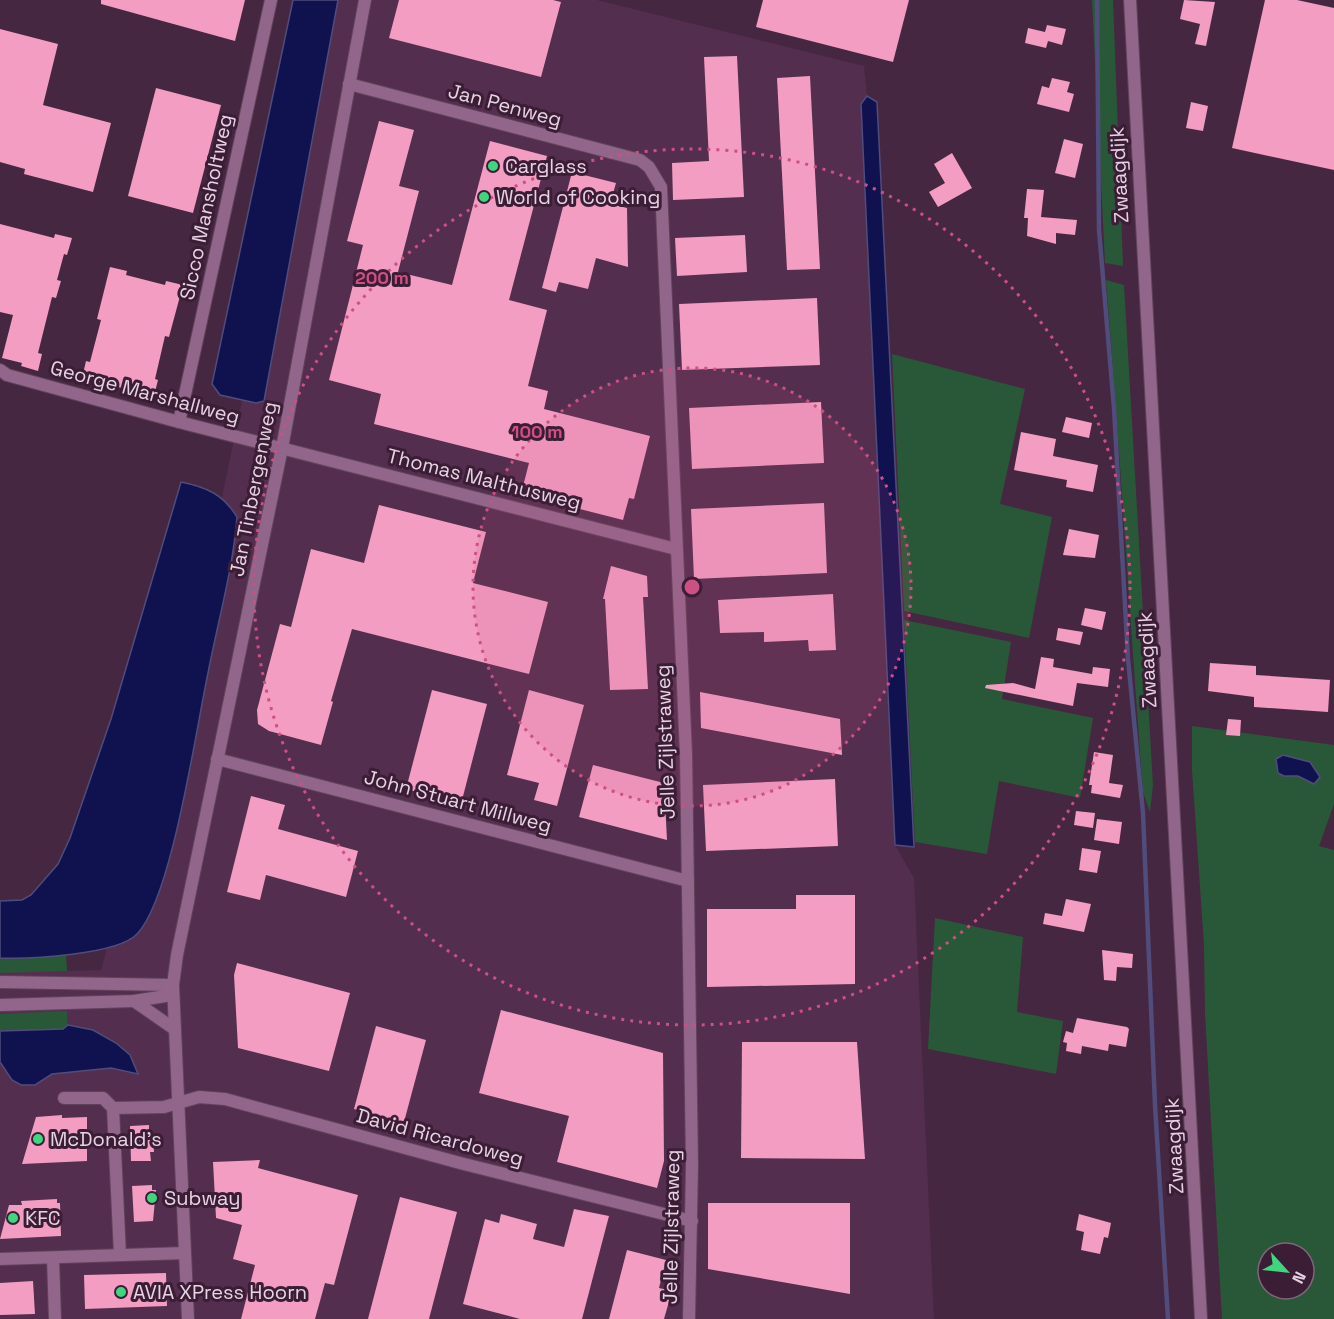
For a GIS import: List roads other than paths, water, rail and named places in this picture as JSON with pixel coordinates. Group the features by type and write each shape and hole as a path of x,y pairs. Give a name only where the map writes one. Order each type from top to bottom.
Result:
{"street":[{"name":"Sicco Mansholtweg","path":"179,422 271,0"},
{"name":"Jan Tinbergenweg","path":"188,1319 172,990 177,955 282,448 365,0"},
{"name":"Zwaagdijk","path":"1130,0 1201,1319"},
{"name":"Jan Penweg","path":"349,84 640,160 649,167"},
{"name":"Jelle Zijlstraweg","path":"649,167 661,188 686,754 692,1221 689,1319"},
{"name":"George Marshallweg","path":"0,370 7,375 282,448"},
{"name":"Thomas Malthusweg","path":"282,448 676,549"},
{"name":"John Stuart Millweg","path":"217,759 688,881"},
{"path":"0,982 104,981 172,990"},
{"path":"0,1005 134,1001 172,990"},
{"path":"134,1001 173,1028"},
{"name":"David Ricardoweg","path":"178,1101 200,1097 225,1099 692,1221"},
{"path":"64,1098 103,1098 112,1108 120,1254"},
{"path":"112,1108 164,1107 178,1101"},
{"path":"0,1259 185,1253"},
{"path":"53,1258 55,1319"}],"waterway":[{"path":"1097,0 1099,230 1114,408 1128,659 1143,813 1155,1105 1168,1319"}],"place":[{"name":"Carglass","path":"493,166"},
{"name":"World of Cooking","path":"484,197"},
{"name":"McDonald's","path":"38,1139"},
{"name":"Subway","path":"152,1198"},
{"name":"KFC","path":"13,1218"},
{"name":"AVIA XPress Hoorn","path":"121,1292"}]}
